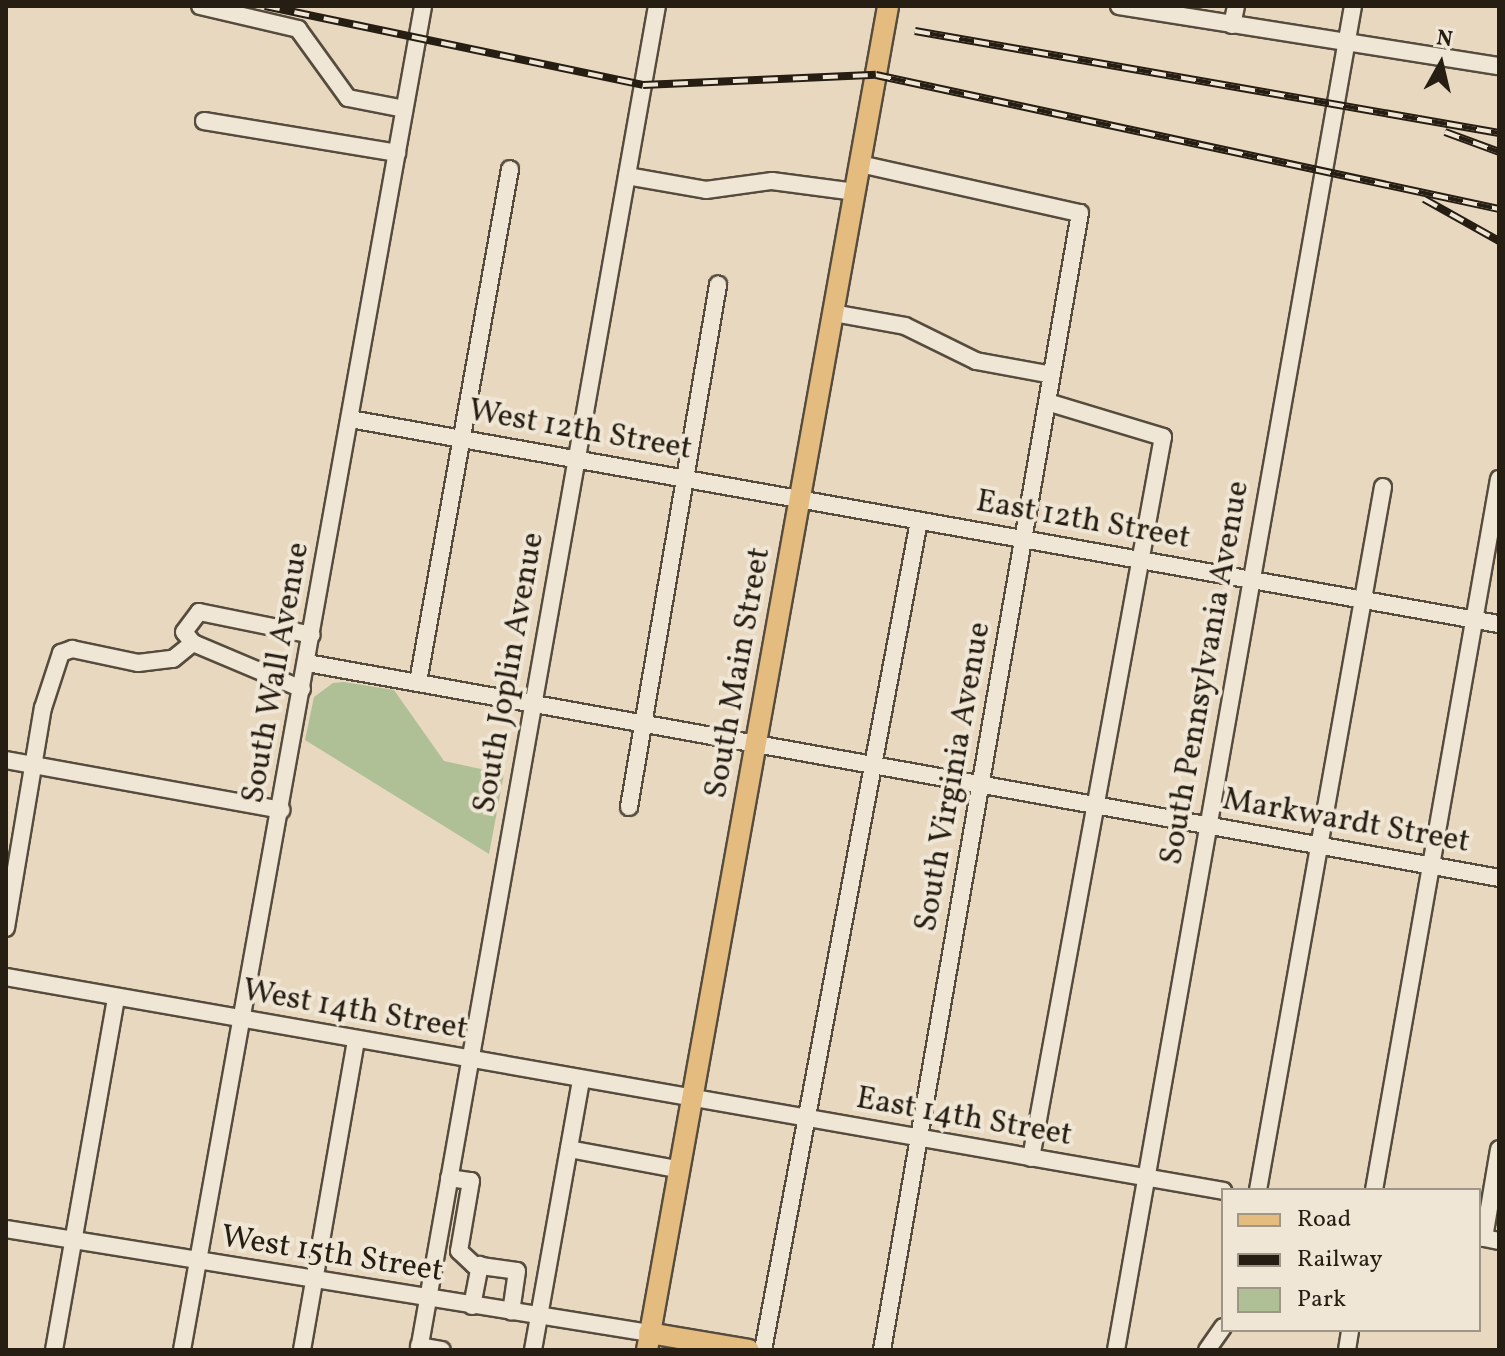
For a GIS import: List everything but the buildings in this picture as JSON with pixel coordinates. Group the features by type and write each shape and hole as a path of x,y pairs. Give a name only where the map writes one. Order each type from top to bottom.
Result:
{"main road":[{"name":"South Main Street","path":"648,1341 695,1099 888,6"},
{"path":"648,1341 749,1350"}],"street":[{"path":"200,6 298,29 348,98 404,109"},
{"name":"South Wall Avenue","path":"182,1350 423,6"},
{"name":"South Joplin Avenue","path":"419,1348 657,6"},
{"path":"1119,6 1499,66"},
{"path":"1232,25 1236,6"},
{"name":"South Pennsylvania Avenue","path":"1118,1349 1250,579 1353,6"},
{"path":"204,121 397,153"},
{"name":"South Virginia Avenue","path":"860,164 1080,213 882,1350"},
{"path":"418,682 510,169"},
{"path":"627,176 706,190 772,181 855,192"},
{"path":"629,807 718,285"},
{"path":"833,313 905,326 976,361 1052,375"},
{"path":"1031,1158 1163,437 1047,402"},
{"name":"West 12th Street","path":"350,419 799,499"},
{"path":"1374,1188 1499,482"},
{"path":"1258,1188 1383,487"},
{"name":"East 12th Street","path":"799,499 1499,624"},
{"path":"763,1350 919,521"},
{"path":"302,689 193,643 184,632 199,612 312,635"},
{"path":"6,928 43,708 61,653 72,649 138,663 173,659 193,643"},
{"name":"Markwardt Street","path":"307,663 644,721 1499,878"},
{"path":"6,760 281,810"},
{"name":"West 14th Street","path":"6,977 695,1099"},
{"path":"54,1350 116,997"},
{"path":"302,1350 356,1040"},
{"path":"533,1350 581,1080"},
{"name":"East 14th Street","path":"695,1099 1221,1191"},
{"path":"569,1149 681,1170"},
{"path":"1487,1239 1499,1149"},
{"path":"449,1178 471,1181 459,1251"},
{"name":"West 15th Street","path":"6,1229 539,1316 648,1341"},
{"path":"437,1248 459,1251 480,1265 517,1271 511,1312"},
{"path":"472,1306 480,1265"},
{"path":"1207,1350 1221,1330"},
{"path":"419,1348 442,1350"}],"green space":[{"path":"333,683 394,690 444,761 504,774 489,854 305,740 314,697"}],"railway":[{"path":"265,6 643,85 876,75 1499,209"},
{"path":"915,31 1499,133"},
{"path":"1445,132 1499,152"},
{"path":"1424,199 1499,241"}]}
